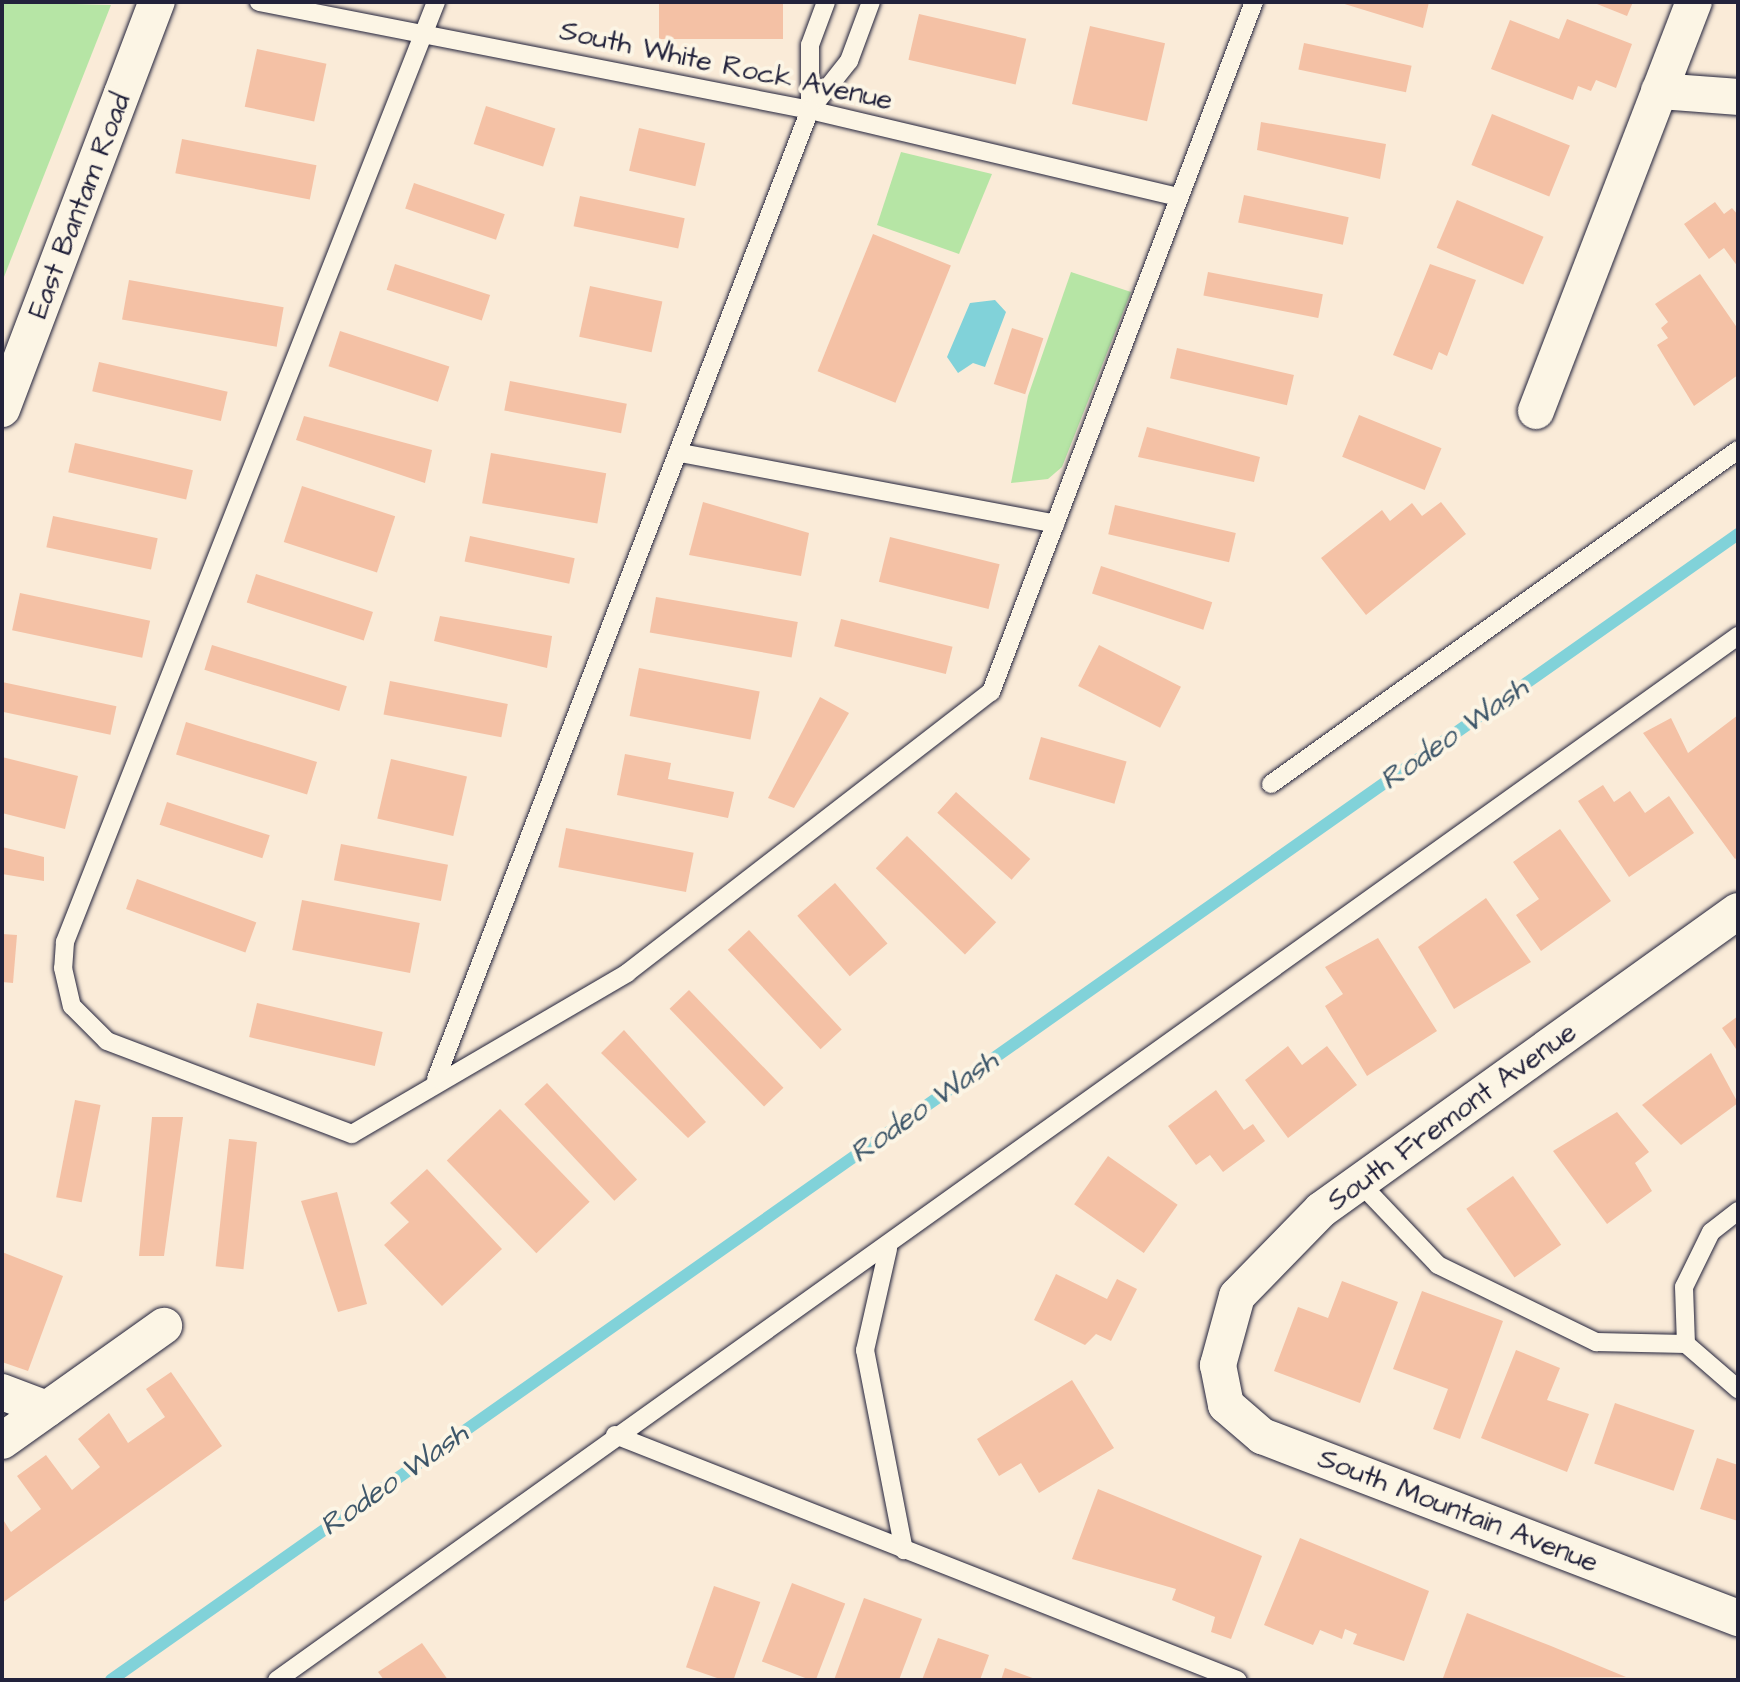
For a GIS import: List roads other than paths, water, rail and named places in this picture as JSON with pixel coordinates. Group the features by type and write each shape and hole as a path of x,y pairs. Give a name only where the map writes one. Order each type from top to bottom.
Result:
{"street":[{"name":"East Bantam Road","path":"2,409 157,2"},
{"path":"1536,411 1694,2"},
{"path":"1659,91 1738,97"},
{"name":"South Fremont Avenue","path":"1214,1385 1237,1296 1321,1210 1738,911"},
{"path":"2,1441 164,1326"},
{"name":"South Mountain Avenue","path":"1214,1385 1241,1424 1262,1436 1738,1618"},
{"path":"2,1392 47,1409"}],"lane":[{"name":"South White Rock Avenue","path":"259,2 810,110 1178,197"},
{"path":"436,2 65,942 63,968 72,1006 107,1041 352,1134 436,1079 627,973 991,692 1254,2"},
{"path":"810,110 810,45 826,2"},
{"path":"436,1079 681,453 810,110 849,61 871,2"},
{"path":"1271,784 1738,450"},
{"path":"681,453 1055,524"},
{"path":"277,1680 615,1435 888,1249 1738,636"},
{"path":"1360,1183 1438,1265 1596,1342 1686,1344 1738,1389"},
{"path":"1686,1344 1684,1287 1711,1232 1738,1211"},
{"path":"888,1249 865,1350 904,1550"},
{"path":"615,1435 1237,1680"}],"water":[{"path":"995,300 1006,312 985,367 973,363 958,373 947,357 970,303"}],"waterway":[{"name":"Rodeo Wash","path":"111,1680 1738,534"}]}
